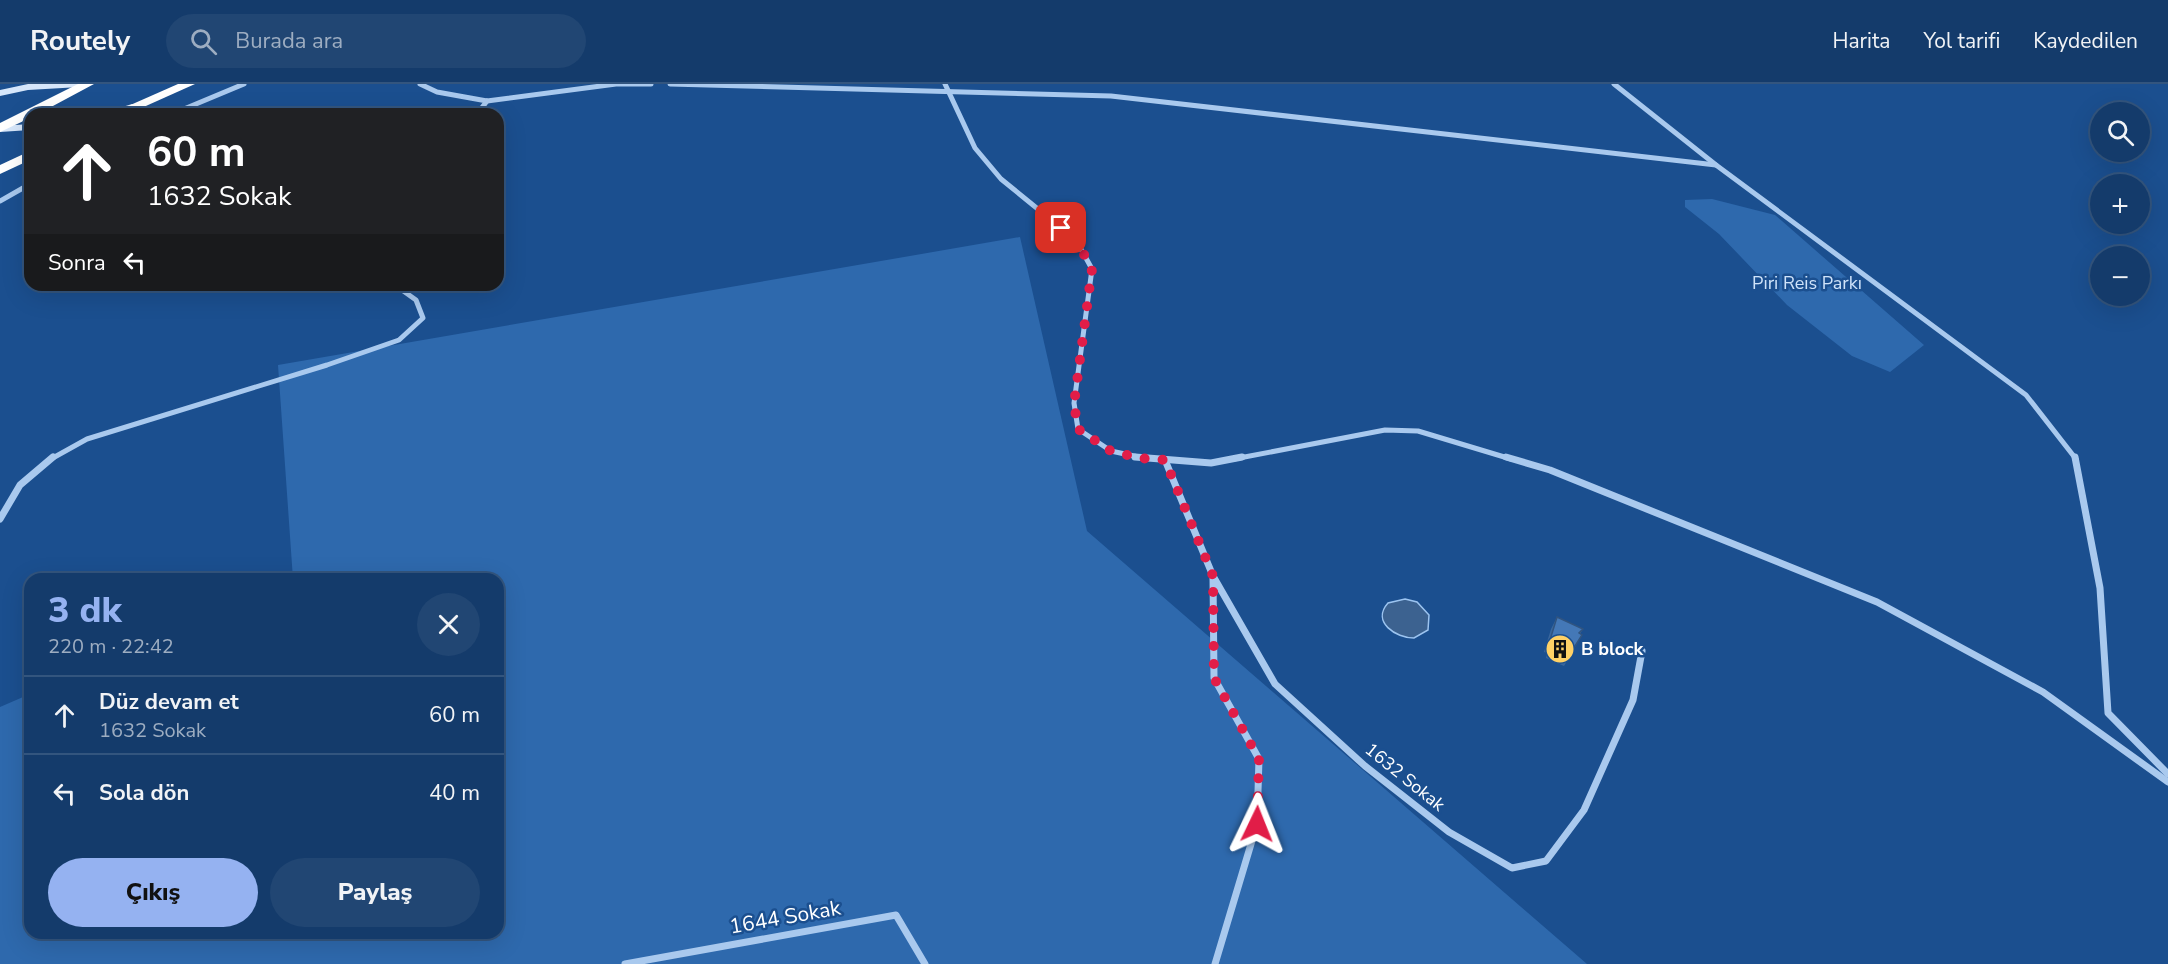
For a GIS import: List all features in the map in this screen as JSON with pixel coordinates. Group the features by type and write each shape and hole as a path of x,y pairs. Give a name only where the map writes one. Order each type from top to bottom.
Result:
{"highway":[{"path":"40,108 88,84"},
{"path":"133,107 189,84"},
{"path":"0,128 24,116"},
{"path":"0,170 24,158"}],"street":[{"path":"0,93 24,85 80,84"},
{"path":"186,108 244,84"},
{"path":"420,84 437,92 487,101 616,84 651,84"},
{"path":"670,84 1111,96 1716,165"},
{"path":"945,84 975,148 1001,179 1076,240 1092,269 1074,404 1078,429 1111,451 1139,458 1211,463 1385,430 1418,430 1550,470 1878,602 2043,692 2168,782"},
{"path":"1614,84 1716,165 2026,395 2077,460 2100,588 2108,713 2168,774"},
{"path":"482,108 487,101"},
{"path":"129,108 133,107"},
{"path":"0,128 24,127"},
{"path":"0,201 24,187"},
{"path":"0,519 20,485 48,460 87,439 327,365 399,340 423,318 416,300 403,291"},
{"name":"1632 Sokak","path":"1165,460 1213,576 1275,684 1365,766 1449,832 1512,868 1546,861 1584,810 1633,700 1642,651"},
{"path":"1213,576 1214,678 1259,759 1257,824 1215,964"},
{"name":"1644 Sokak","path":"625,964 896,915 925,964"}],"green space":[{"name":"Piri Reis Parkı","path":"1712,199 1775,215 1924,345 1890,372 1852,356 1787,305 1719,234 1685,207 1685,200"},
{"path":"1020,237 1087,531 1587,964 0,964 0,707 24,697 24,939 504,939 504,573 293,573 278,365"}],"shaded area":[{"path":"1405,599 1417,602 1429,615 1428,630 1414,638 1393,632 1388,628 1382,616 1388,603"}],"building":[{"path":"1557,617 1583,629 1579,633 1582,635 1570,654 1552,647 1554,642 1550,640"}],"place":[{"name":"B block","path":"1560,649"}],"route":[{"path":"1061,228 1076,240 1092,269 1082,359 1074,404 1078,429 1111,451 1139,458 1165,460 1213,576 1214,678 1259,759 1257,824"}]}
